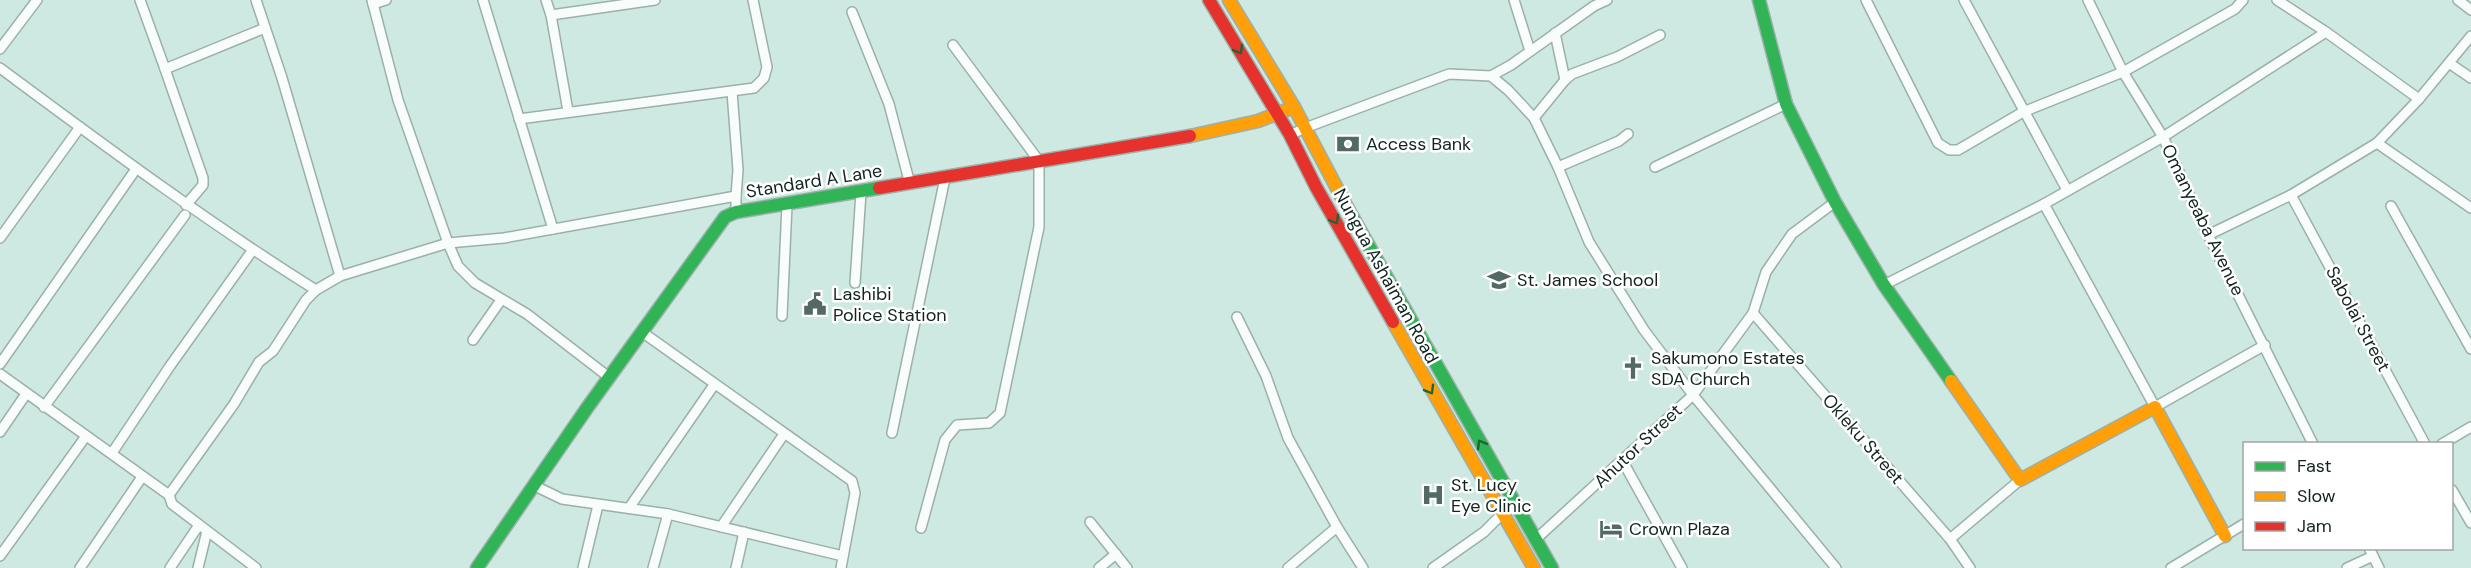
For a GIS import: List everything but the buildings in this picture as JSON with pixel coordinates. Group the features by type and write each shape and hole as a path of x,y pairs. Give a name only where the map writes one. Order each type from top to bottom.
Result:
{"street":[{"path":"0,48 37,0"},
{"path":"44,407 203,185 140,0"},
{"path":"256,0 340,276"},
{"path":"386,0 373,2 398,100 458,266 474,284 527,314 610,378"},
{"path":"483,0 554,229"},
{"path":"546,0 551,15 568,111"},
{"path":"551,15 655,0"},
{"path":"519,119 754,88 764,78 767,67 753,0"},
{"name":"Nungua Ashaiman Road","path":"1209,0 1290,135 1316,187 1534,568"},
{"name":"Nungua Ashaiman Road","path":"1229,0 1294,107 1369,249 1552,568"},
{"path":"1514,0 1530,51"},
{"path":"1290,135 1449,74 1491,76 1594,6 1607,0"},
{"path":"1759,0 1786,104 1835,202 1884,285 2020,480"},
{"path":"1866,0 1938,143 1949,150 1958,150 2023,112 2124,72 2235,9 2243,0"},
{"path":"1964,0 2067,190"},
{"name":"Omanyeaba Avenue","path":"2088,0 2124,72 2163,137 2208,235 2312,442"},
{"path":"2277,0 2419,99"},
{"path":"2458,0 2471,10"},
{"path":"852,12 890,104 910,184"},
{"path":"165,69 266,28"},
{"path":"1884,285 2044,204 2163,137 2326,32"},
{"path":"1555,33 1565,80"},
{"path":"1534,118 1572,74 1617,57 1660,35"},
{"path":"2208,235 2291,195 2377,143 2419,99 2471,36"},
{"path":"921,528 945,440 957,425 989,423 1000,413 1039,227 1039,161 953,45"},
{"path":"2449,63 2471,78"},
{"path":"0,68 136,169 185,210 316,290"},
{"path":"1491,76 1508,90 1534,118 1558,167 1589,242 1644,330 1836,568"},
{"path":"732,92 738,170 736,212"},
{"path":"1655,167 1786,104"},
{"name":"Standard A Lane","path":"477,568 533,485 725,217 736,212 1201,134 1278,115 1294,107"},
{"path":"0,238 80,127"},
{"path":"1558,167 1619,141 1628,134"},
{"path":"2377,143 2471,208"},
{"path":"0,364 136,169"},
{"path":"892,433 945,178"},
{"path":"855,283 861,192"},
{"name":"Sabolai Street","path":"2291,195 2424,442"},
{"path":"169,495 234,404 259,362 273,351 306,300 316,290 340,276 448,243 504,238 736,196"},
{"name":"Ahutor Street","path":"1535,540 1694,394 1753,313 1767,272 1792,234 1835,202"},
{"path":"2044,204 2225,536"},
{"path":"782,316 787,205"},
{"path":"2391,206 2471,349"},
{"path":"112,453 170,366 252,251"},
{"path":"473,340 501,300"},
{"name":"Okleku Street","path":"1753,313 1950,539 1970,568"},
{"path":"1237,317 1266,376 1288,438 1337,527 1363,568"},
{"path":"642,332 852,481 855,486 841,568"},
{"path":"1950,539 2020,480 2265,345"},
{"path":"0,374 169,495 172,504 255,568"},
{"path":"629,508 714,385"},
{"path":"0,432 26,394"},
{"path":"2445,442 2471,427"},
{"path":"721,527 784,434"},
{"path":"0,556 87,436"},
{"path":"1622,460 1682,568"},
{"path":"80,568 142,477"},
{"path":"533,485 562,499 668,514 843,556"},
{"path":"2453,493 2471,523"},
{"path":"583,568 598,505"},
{"path":"653,568 668,514"},
{"path":"1433,568 1484,532 1502,514"},
{"path":"1090,522 1127,568"},
{"path":"2171,568 2243,525"},
{"path":"1288,568 1337,527"},
{"path":"170,568 203,528"},
{"path":"198,568 203,528"},
{"path":"736,568 744,532"},
{"path":"2347,568 2371,552 2379,568"},
{"path":"1099,568 1116,554"}],"traffic: fast":[{"path":"1759,0 1786,104 1835,202 1884,285 1951,381"},
{"path":"477,568 587,408 725,217 736,212 879,188"},
{"path":"1348,209 1552,568"}],"traffic: slow":[{"path":"1229,0 1294,107 1348,209"},
{"path":"1190,136 1258,121 1294,107"},
{"path":"1393,322 1534,568"},
{"path":"1951,381 2020,480 2155,407 2225,536"}],"traffic: jam":[{"path":"1209,0 1290,135 1316,187 1393,322"},
{"path":"879,188 1190,136"}],"place":[{"name":"Access Bank","path":"1348,144"},
{"name":"St. James School","path":"1499,280"},
{"name":"Lashibi Police Station","path":"815,304"},
{"name":"Sakumono Estates SDA Church","path":"1633,368"},
{"name":"St. Lucy Eye Clinic","path":"1433,495"},
{"name":"Crown Plaza","path":"1611,529"}]}
